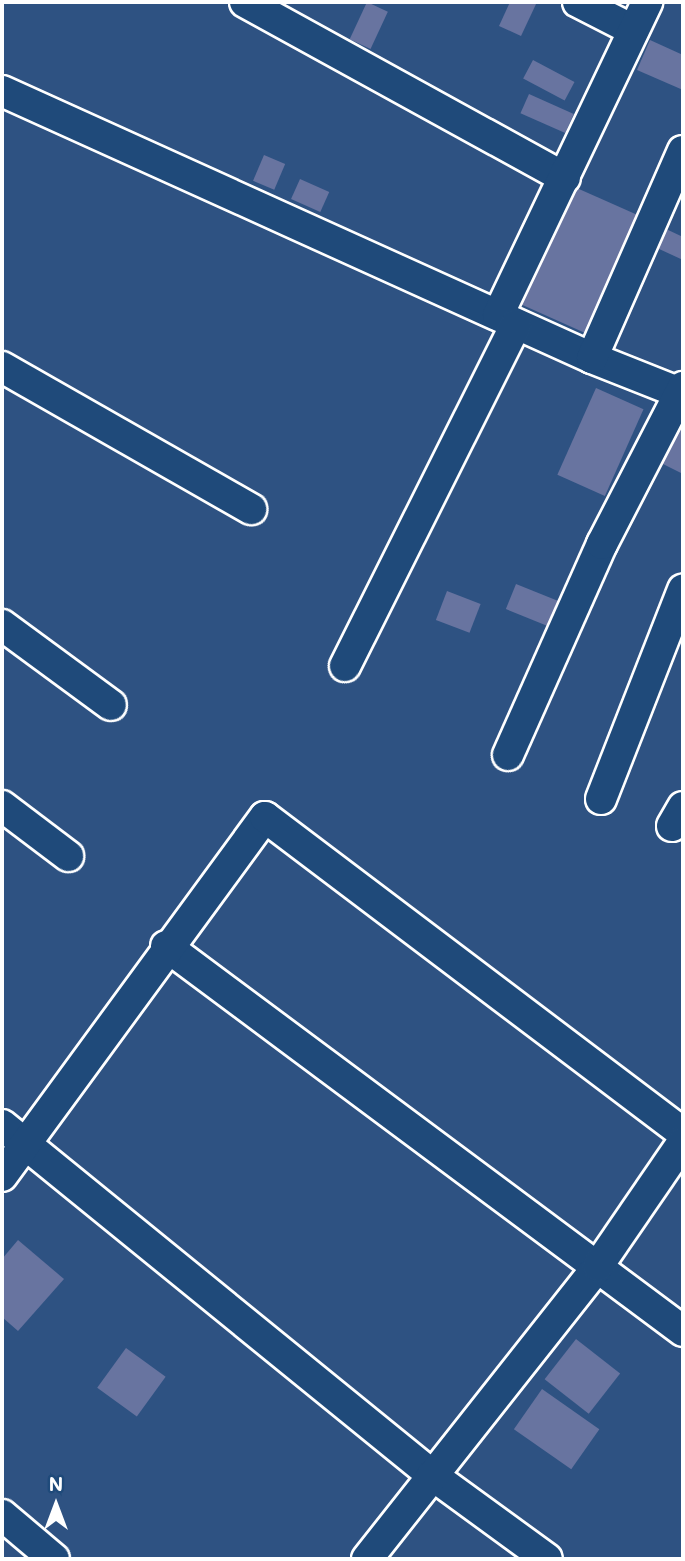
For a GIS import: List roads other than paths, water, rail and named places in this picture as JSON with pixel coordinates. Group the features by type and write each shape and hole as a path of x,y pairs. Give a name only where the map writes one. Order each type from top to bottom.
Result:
{"street":[{"path":"246,2 565,178"},
{"path":"578,2 633,30"},
{"path":"345,666 507,319 565,178 647,2"},
{"path":"2,92 592,358 682,391 603,544 508,755"},
{"path":"592,358 683,151"},
{"path":"2,367 251,509"},
{"path":"601,799 683,590"},
{"path":"2,625 111,705"},
{"path":"2,806 68,856"},
{"path":"2,1176 166,946 265,817 683,1133"},
{"path":"166,946 683,1331"},
{"path":"2,1125 432,1475 547,1559"},
{"path":"367,1559 598,1266 683,1142"},
{"path":"2,1515 54,1559"}]}
